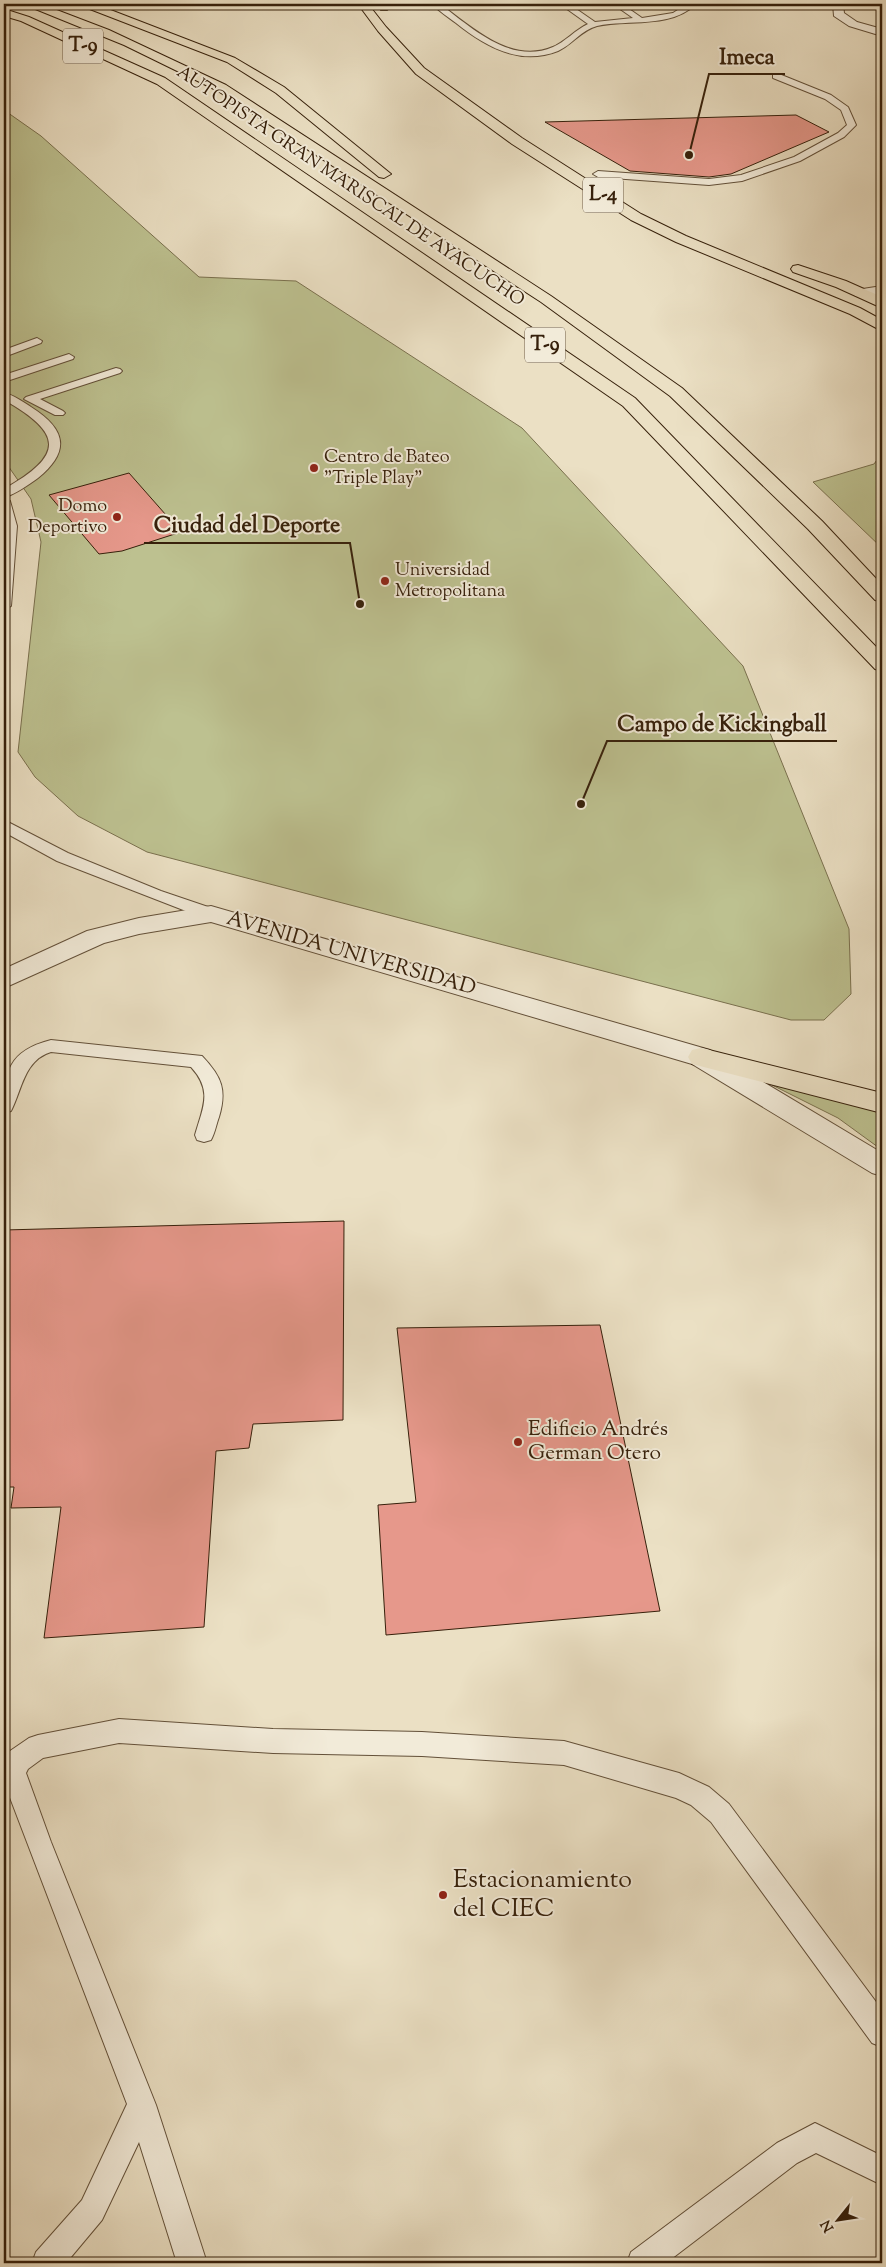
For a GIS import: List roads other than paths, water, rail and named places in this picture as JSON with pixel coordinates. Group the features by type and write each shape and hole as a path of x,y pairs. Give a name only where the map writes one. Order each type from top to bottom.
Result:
{"main road":[{"name":"AUTOPISTA GRAN MARISCAL DE AYACUCHO","path":"32,4 103,31 205,79 397,200 546,299 676,392 815,525 882,596"},
{"path":"86,4 215,52 257,75 302,107 384,174 397,200"},
{"name":"L-4","path":"363,4 382,29 420,71 517,141 636,217 681,239 855,311 882,326"},
{"name":"AUTOPISTA GRAN MARISCAL DE AYACUCHO","path":"4,12 161,81 629,402 882,665"},
{"path":"407,36 435,68 453,84 500,112"},
{"path":"66,51 161,81"},
{"name":"L-4","path":"594,171 621,189"},
{"path":"785,265 861,293 882,303"},
{"path":"701,1057 882,1103"}],"street":[{"path":"838,4 838,14 853,24 882,33"},
{"path":"861,293 882,291"},
{"name":"AVENIDA UNIVERSIDAD","path":"4,979 96,938 139,926 211,914 701,1057 882,1166"}],"lane":[{"path":"436,4 472,32 500,49 519,54 534,54 558,49 573,35 594,24 675,15 692,4"},
{"path":"564,4 594,24"},
{"path":"617,4 642,20"},
{"path":"673,4 683,10"},
{"path":"594,171 709,182 742,178 797,158 841,135 852,125 845,109 828,97 776,76"},
{"path":"861,293 882,296"},
{"path":"4,354 37,341"},
{"path":"4,379 69,357"},
{"path":"30,399 116,371"},
{"path":"4,385 59,414"},
{"path":"4,396 41,420 54,434 56,446 55,453 45,465 4,494"},
{"path":"4,501 11,526 4,606"},
{"path":"4,826 16,834 72,861 165,900 211,914"},
{"path":"4,1106 24,1058 41,1047 50,1046 196,1061 213,1080 216,1092 204,1135"},
{"path":"192,2263 142,2105 38,1842 13,1773 18,1760 38,1747 119,1731 273,1741 422,1744 564,1753 680,1786 700,1796 720,1813 882,2033"},
{"path":"47,2263 92,2210 142,2105"},
{"path":"642,2263 787,2153 815,2137 882,2171"}],"place":[{"name":"Imeca","path":"689,155"},
{"name":"Centro de Bateo \"Triple Play\"","path":"314,468"},
{"name":"Domo Deportivo","path":"117,517"},
{"name":"Universidad Metropolitana","path":"385,581"},
{"name":"Ciudad del Deporte","path":"360,604"},
{"name":"Campo de Kickingball","path":"581,804"},
{"name":"Edificio Andrés German Otero","path":"518,1442"},
{"name":"Estacionamiento del CIEC","path":"443,1895"}]}
